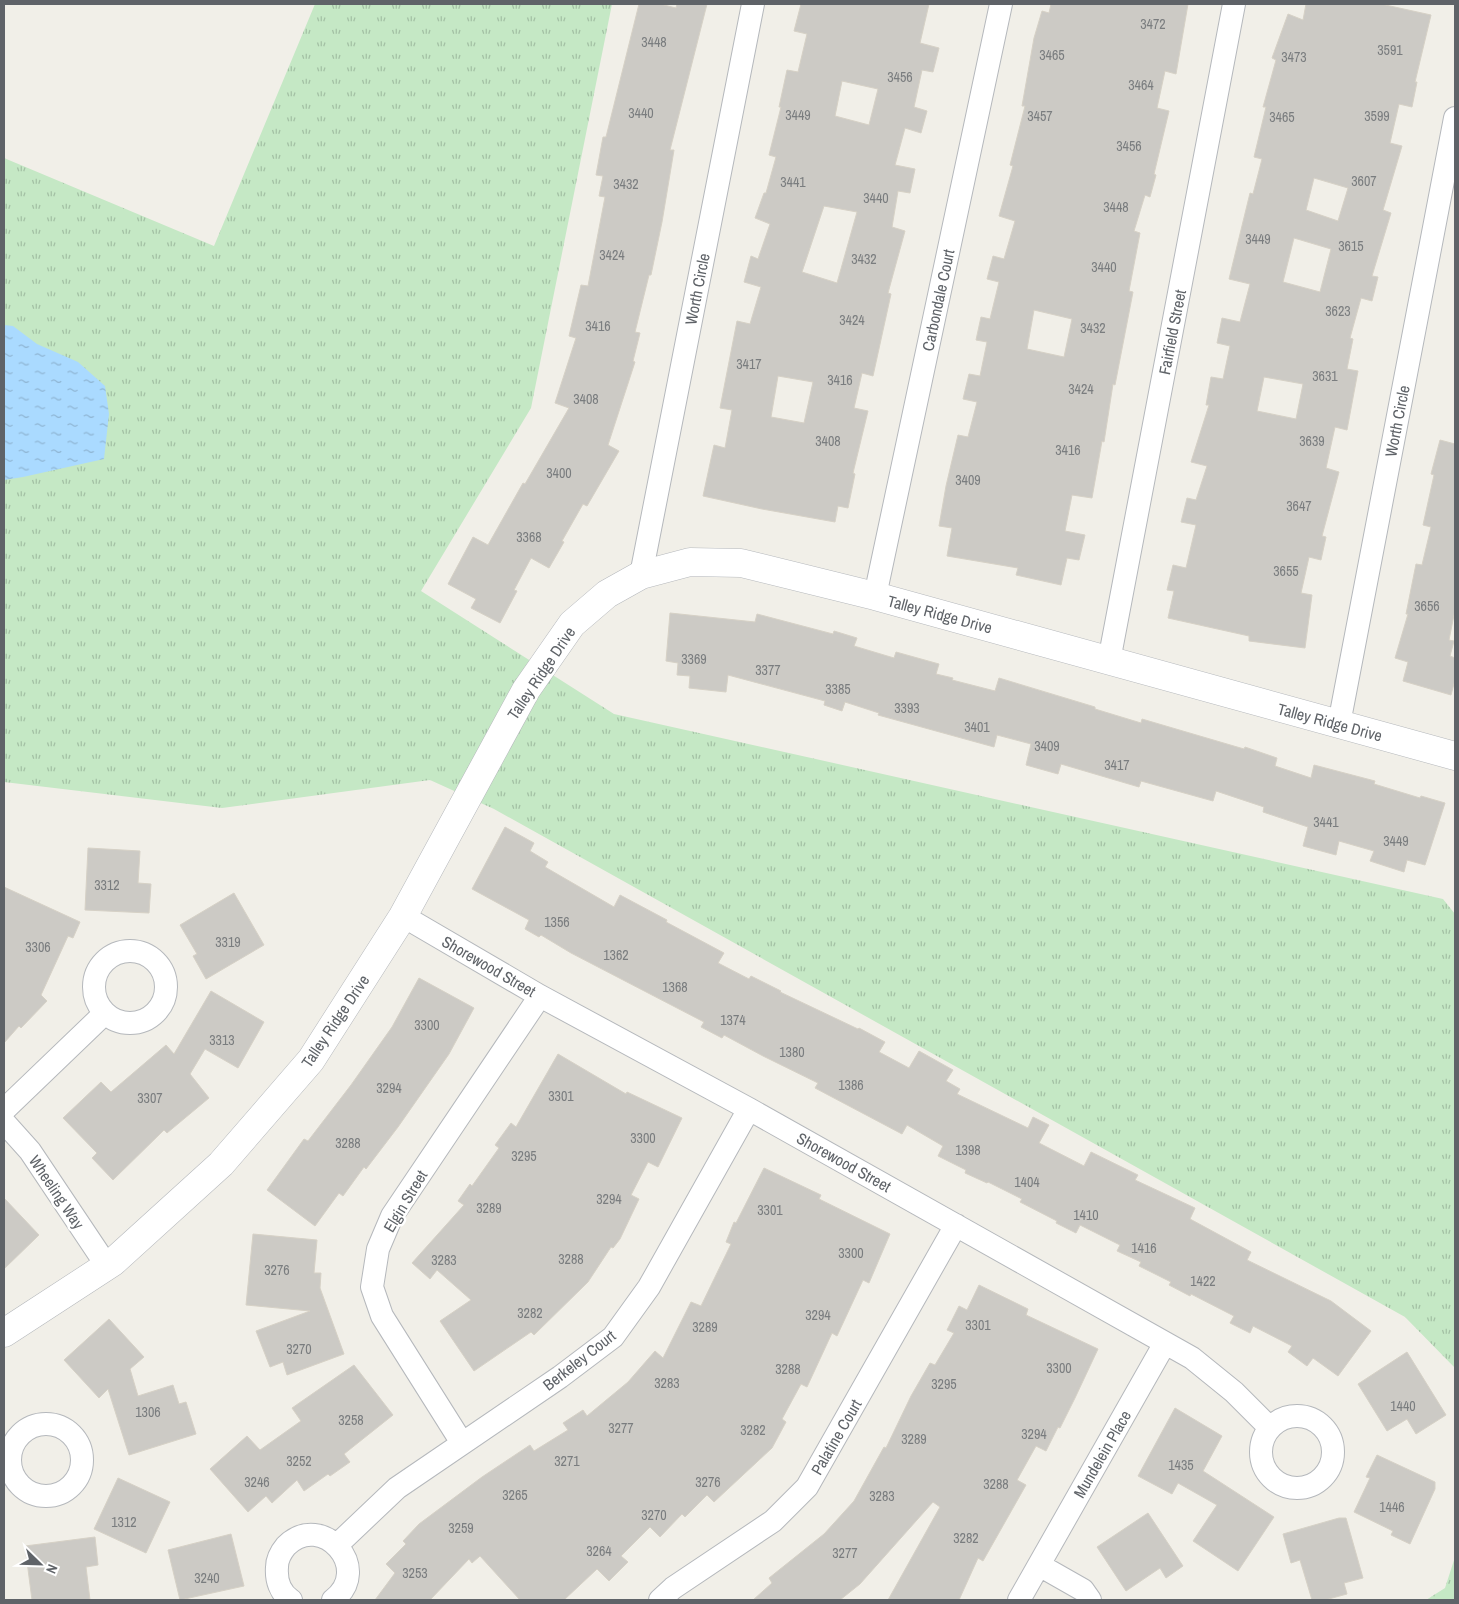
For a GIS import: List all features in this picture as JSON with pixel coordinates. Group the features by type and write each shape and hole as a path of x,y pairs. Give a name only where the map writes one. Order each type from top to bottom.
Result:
{"street":[{"name":"Worth Circle","path":"641,575 753,4"},
{"name":"Carbondale Court","path":"875,596 1001,4"},
{"name":"Fairfield Street","path":"1109,660 1234,4"},
{"name":"Worth Circle","path":"1339,724 1455,118"},
{"name":"Talley Ridge Drive","path":"4,1333 107,1266 221,1164 311,1060 403,916 531,682 572,624 607,594 641,575 690,562 741,563 875,596 1455,756"},
{"name":"Shorewood Street","path":"403,916 540,996 749,1109 1165,1343 1199,1364 1234,1392 1270,1428"},
{"name":"Elgin Street","path":"462,1443 382,1316 372,1287 378,1249 392,1216 540,996"},
{"path":"4,1110 105,1013"},
{"name":"Berkeley Court","path":"337,1545 397,1488 560,1377 613,1338 649,1287 749,1109"},
{"name":"Wheeling Way","path":"4,1122 30,1151 107,1266"},
{"name":"Palatine Court","path":"660,1600 673,1588 773,1520 807,1487 956,1225"},
{"name":"Mundelein Place","path":"1019,1600 1165,1343"},
{"path":"291,1600 280,1587 276,1575 277,1563 282,1551 291,1542 302,1536 314,1535 327,1538 337,1545 344,1554 348,1564 348,1576 345,1587 333,1600"},
{"path":"1039,1565 1083,1590 1090,1600"}],"green space":[{"path":"315,4 612,4 531,408 421,591 614,714 1443,899 1455,914 1455,1368 1405,1317 494,809 430,780 222,808 4,782 4,158 214,246"},
{"path":"1455,1557 1455,1600 1426,1600 1445,1588"}],"water":[{"path":"4,325 13,326 37,344 78,362 105,386 109,414 104,459 4,480"}],"building":[{"path":"639,4 660,4 676,8 677,4 707,4 670,150 674,150 662,222 651,275 649,275 635,332 640,333 633,361 635,362 608,445 619,451 587,506 583,504 549,568 531,558 514,590 517,591 500,623 471,608 476,599 448,584 473,537 488,545 569,408 555,403 576,338 569,336 581,285 588,286 605,197 599,196 603,176 596,175 603,137 606,137"},
{"path":"801,4 929,4 920,43 939,48 933,72 922,70 914,107 927,111 921,133 905,128 895,165 915,169 910,193 898,191 892,227 905,231 888,293 891,294 873,376 862,373 854,408 868,411 853,473 855,474 848,508 838,506 835,522 703,496 714,445 725,448 732,410 720,408 737,321 750,324 761,287 744,282 751,256 758,259 770,224 755,218 764,193 766,193 776,157 769,155 781,107 779,107 787,70 798,72 807,34 794,31","holes":["842,81 878,89 869,125 835,116","824,206 857,212 837,283 802,272","778,376 813,382 804,423 771,417"]},
{"path":"1051,4 1188,4 1176,74 1165,71 1157,108 1169,111 1150,197 1145,195 1134,231 1140,233 1129,291 1133,292 1115,385 1113,384 1104,442 1102,441 1092,498 1072,495 1065,531 1085,535 1079,560 1067,558 1061,585 1016,575 1018,568 947,556 952,528 939,526 958,435 968,437 977,402 963,399 969,374 980,376 987,342 976,340 981,317 990,319 999,282 987,279 993,256 1004,259 1015,221 999,216 1013,166 1010,165 1025,106 1022,106 1034,38 1042,11 1049,13","holes":["1034,310 1072,319 1064,357 1027,349"]},
{"path":"1306,4 1381,4 1431,15 1415,82 1417,82 1412,107 1399,104 1390,143 1402,146 1383,210 1391,213 1372,276 1378,277 1372,301 1361,298 1350,338 1353,339 1347,369 1358,371 1347,430 1335,427 1326,468 1339,472 1322,536 1326,537 1321,560 1309,557 1301,593 1312,595 1305,648 1249,641 1249,636 1168,618 1174,591 1167,590 1173,565 1186,568 1196,525 1181,522 1187,498 1196,500 1207,466 1191,462 1209,405 1206,405 1211,377 1223,379 1230,346 1217,343 1222,318 1240,322 1250,284 1229,279 1250,193 1253,194 1262,159 1254,157 1266,107 1263,107 1276,60 1272,58 1288,14 1303,20","holes":["1314,178 1348,188 1338,221 1306,210","1294,238 1331,249 1320,292 1283,282","1264,377 1303,384 1296,419 1257,411"]},
{"path":"1440,440 1455,444 1455,610 1449,640 1454,641 1450,656 1455,658 1455,680 1451,695 1403,681 1408,662 1395,658 1408,614 1406,614 1416,564 1422,565 1431,527 1423,525 1434,475 1431,474"},
{"path":"670,613 755,622 757,614 833,634 834,631 857,638 854,646 894,658 896,652 939,664 936,674 953,678 952,680 995,691 999,678 1141,723 1142,719 1244,749 1245,747 1277,758 1275,766 1311,778 1314,765 1375,781 1374,784 1420,798 1421,796 1445,803 1425,865 1407,860 1404,872 1370,861 1374,851 1339,841 1336,855 1303,846 1308,827 1263,812 1264,807 1216,791 1213,801 1141,781 1139,787 1061,764 1058,774 1026,765 1031,744 997,735 994,747 878,715 879,713 845,702 842,711 824,705 825,701 728,675 726,692 689,688 690,676 677,675 678,663 666,661"},
{"path":"505,827 534,843 530,851 548,862 545,867 614,907 620,895 667,920 666,922 724,953 718,963 749,979 751,976 780,992 885,1042 879,1052 909,1068 919,1051 953,1070 946,1081 960,1089 957,1094 1028,1128 1033,1117 1049,1125 1039,1143 1084,1166 1091,1152 1138,1175 1135,1180 1195,1208 1190,1219 1251,1252 1247,1260 1331,1301 1371,1331 1338,1376 1313,1358 1307,1366 1288,1352 1292,1346 1253,1326 1250,1333 1230,1323 1234,1316 1169,1285 1171,1282 1139,1266 1141,1262 1117,1251 1120,1245 1080,1225 1076,1233 1020,1202 1022,1199 965,1173 966,1170 938,1156 943,1146 907,1125 902,1134 815,1088 818,1083 724,1035 722,1038 701,1027 704,1022 571,953 541,935 539,937 525,929 529,920 472,889"},
{"path":"88,848 140,851 138,883 151,884 149,913 85,910"},
{"path":"4,887 80,922 73,938 68,936 41,995 47,1001 21,1028 19,1026 4,1043"},
{"path":"234,893 264,945 206,979 193,956 197,954 180,925"},
{"path":"419,978 474,1008 449,1054 398,1127 366,1169 364,1167 343,1196 339,1193 315,1226 267,1190 304,1139 308,1141 351,1085 392,1027"},
{"path":"211,991 264,1022 238,1068 205,1049 190,1074 209,1098 167,1133 164,1130 113,1180 92,1158 97,1153 63,1118 101,1082 111,1092 166,1045 174,1054"},
{"path":"558,1054 626,1094 627,1092 682,1118 658,1167 648,1162 631,1195 639,1199 620,1239 613,1248 611,1247 588,1282 534,1335 531,1332 474,1371 440,1321 471,1300 437,1270 430,1279 412,1263 464,1205 458,1201 470,1184 472,1186 499,1148 495,1145 511,1123 516,1127"},
{"path":"764,1168 821,1195 819,1199 890,1234 869,1283 863,1280 837,1336 832,1333 807,1387 801,1384 782,1419 786,1422 772,1448 714,1502 707,1495 685,1517 682,1514 660,1537 650,1527 621,1556 628,1562 609,1581 597,1569 564,1600 520,1600 480,1556 472,1563 469,1559 430,1600 375,1600 395,1573 386,1564 406,1544 403,1541 419,1524 482,1477 530,1445 534,1451 568,1430 563,1423 583,1410 587,1416 628,1382 655,1351 663,1358 691,1302 701,1306 731,1244 726,1242 734,1222 736,1223"},
{"path":"4,1198 39,1235 4,1269"},
{"path":"253,1234 317,1240 314,1273 321,1273 320,1288 344,1354 287,1375 283,1362 270,1367 256,1331 310,1311 246,1305"},
{"path":"979,1285 1028,1309 1026,1315 1098,1349 1060,1428 1058,1427 1046,1451 1036,1446 1017,1480 1026,1485 983,1561 978,1558 959,1600 888,1600 940,1507 933,1502 860,1584 840,1600 753,1600 772,1583 769,1578 824,1534 854,1501 884,1447 886,1448 911,1396 930,1363 935,1365 954,1333 947,1330 959,1306 967,1310"},
{"path":"109,1319 144,1357 130,1369 138,1396 173,1385 179,1404 186,1402 196,1434 129,1455 108,1389 99,1398 64,1360"},
{"path":"1407,1352 1446,1415 1416,1434 1407,1419 1387,1431 1358,1384"},
{"path":"354,1365 393,1415 344,1454 350,1462 330,1476 328,1474 304,1491 297,1480 272,1503 266,1496 248,1512 210,1469 247,1436 260,1450 301,1421 292,1408"},
{"path":"1175,1408 1222,1436 1203,1471 1274,1517 1238,1571 1193,1541 1217,1505 1178,1483 1172,1494 1138,1476"},
{"path":"1377,1455 1435,1482 1435,1489 1410,1544 1391,1535 1393,1531 1354,1512 1370,1478 1366,1477"},
{"path":"118,1478 170,1502 146,1553 94,1529"},
{"path":"1148,1513 1183,1566 1166,1578 1160,1568 1126,1591 1097,1547"},
{"path":"1339,1518 1346,1518 1363,1578 1344,1583 1347,1594 1325,1600 1312,1600 1300,1560 1291,1563 1283,1534"},
{"path":"231,1534 244,1586 180,1600 168,1550"},
{"path":"95,1537 98,1565 86,1567 90,1600 32,1600 25,1546"}]}
